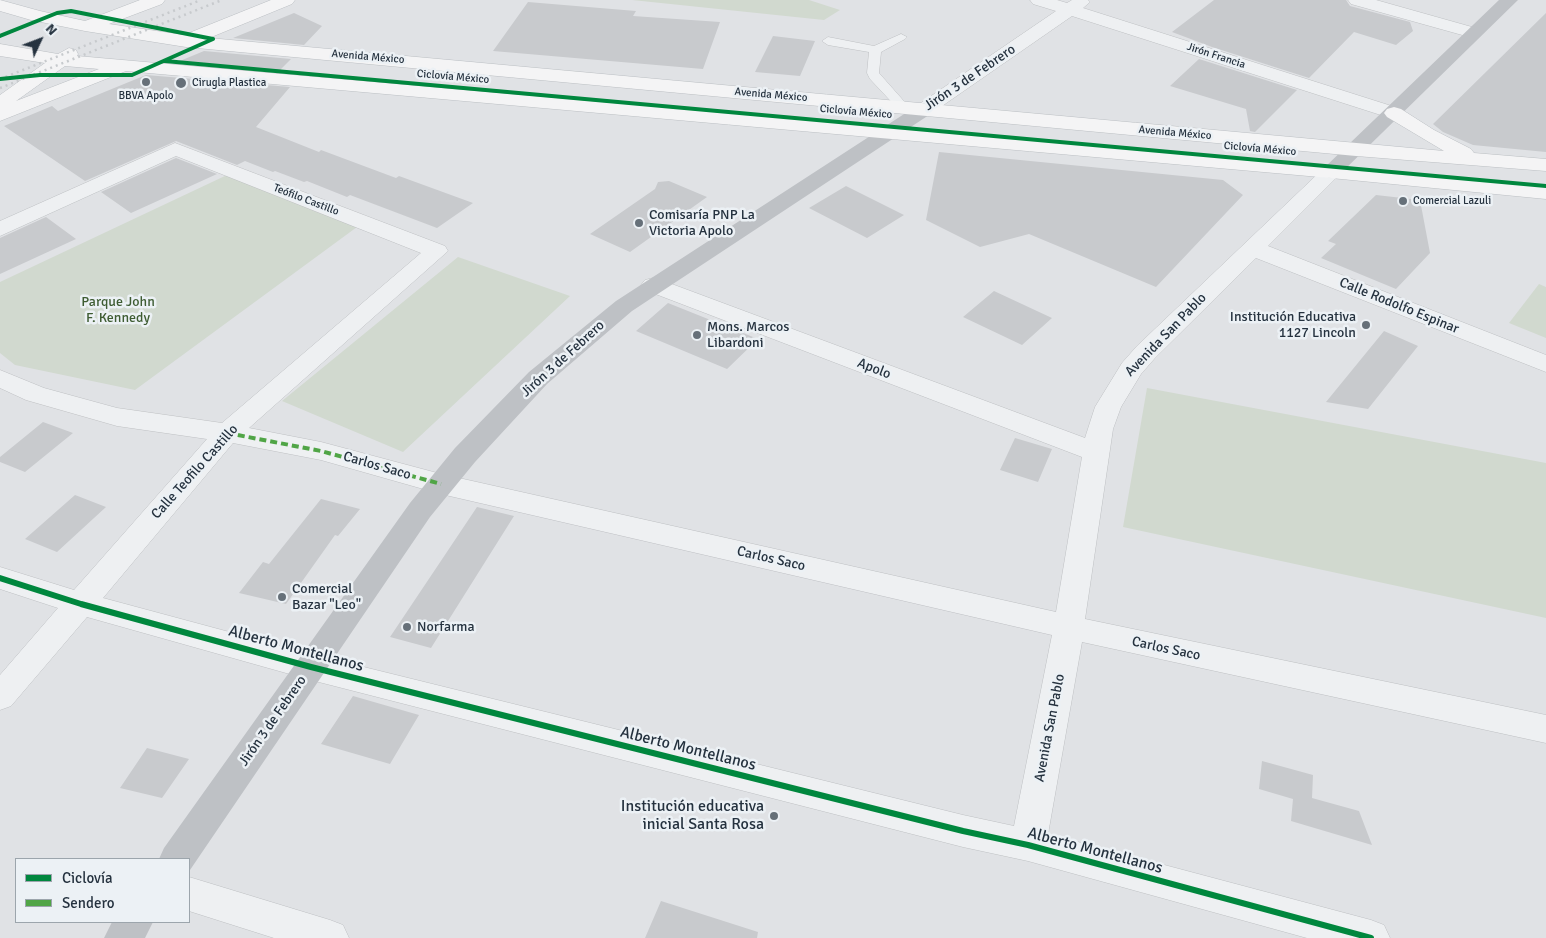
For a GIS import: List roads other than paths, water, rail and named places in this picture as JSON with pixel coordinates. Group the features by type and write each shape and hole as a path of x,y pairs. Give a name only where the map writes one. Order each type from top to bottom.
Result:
{"main road":[{"path":"5,54 55,38 156,0"},
{"path":"0,115 286,0"},
{"name":"Avenida México","path":"0,5 37,16 85,26 186,41 1546,166"},
{"path":"0,104 77,48 85,37 85,26"},
{"name":"Avenida México","path":"5,54 1331,172 1546,193"},
{"path":"1394,113 1427,134 1476,159"}],"street":[{"name":"Jirón Francia","path":"1040,0 1077,5 1394,113"},
{"path":"1357,0 1473,33"},
{"name":"Avenida San Pablo","path":"1028,845 1069,626 1100,429 1108,407 1131,368 1251,248 1356,150 1473,33 1509,0"},
{"name":"Jirón 3 de Febrero","path":"178,858 420,510 465,455 538,378 586,336 653,285 889,134 1077,5"},
{"name":"Teófilo Castillo","path":"0,229 175,149 437,251"},
{"name":"Calle Rodolfo Espinar","path":"1251,248 1546,364"},
{"name":"Calle Teofilo Castillo","path":"0,697 227,433 437,251"},
{"name":"Apolo","path":"653,285 1096,452"},
{"name":"Carlos Saco","path":"0,378 35,394 117,417 227,433 321,451 441,484 1152,646 1546,729"},
{"name":"Alberto Montellanos","path":"0,578 81,604 310,667 944,827 1028,845 1371,938"},
{"path":"190,894 330,938"},
{"path":"123,938 133,923"}],"lane":[{"path":"828,41 875,50 902,37"},
{"path":"875,50 873,73 876,79 904,108"}],"railway":[{"path":"0,79 201,0"},
{"path":"0,88 222,0"}],"place":[{"name":"BBVA Apolo","path":"146,82"},
{"name":"Cirugla Plastica","path":"181,83"},
{"name":"Comercial Lazuli","path":"1403,201"},
{"name":"Comisaría PNP La Victoria Apolo","path":"639,223"},
{"name":"Institución Educativa 1127 Lincoln","path":"1366,325"},
{"name":"Mons. Marcos Libardoni","path":"697,335"},
{"name":"Comercial Bazar \"Leo\"","path":"282,597"},
{"name":"Norfarma","path":"407,627"},
{"name":"Institución educativa inicial Santa Rosa","path":"774,816"}],"park label":[{"name":"Parque John F. Kennedy","path":"118,310"}]}
